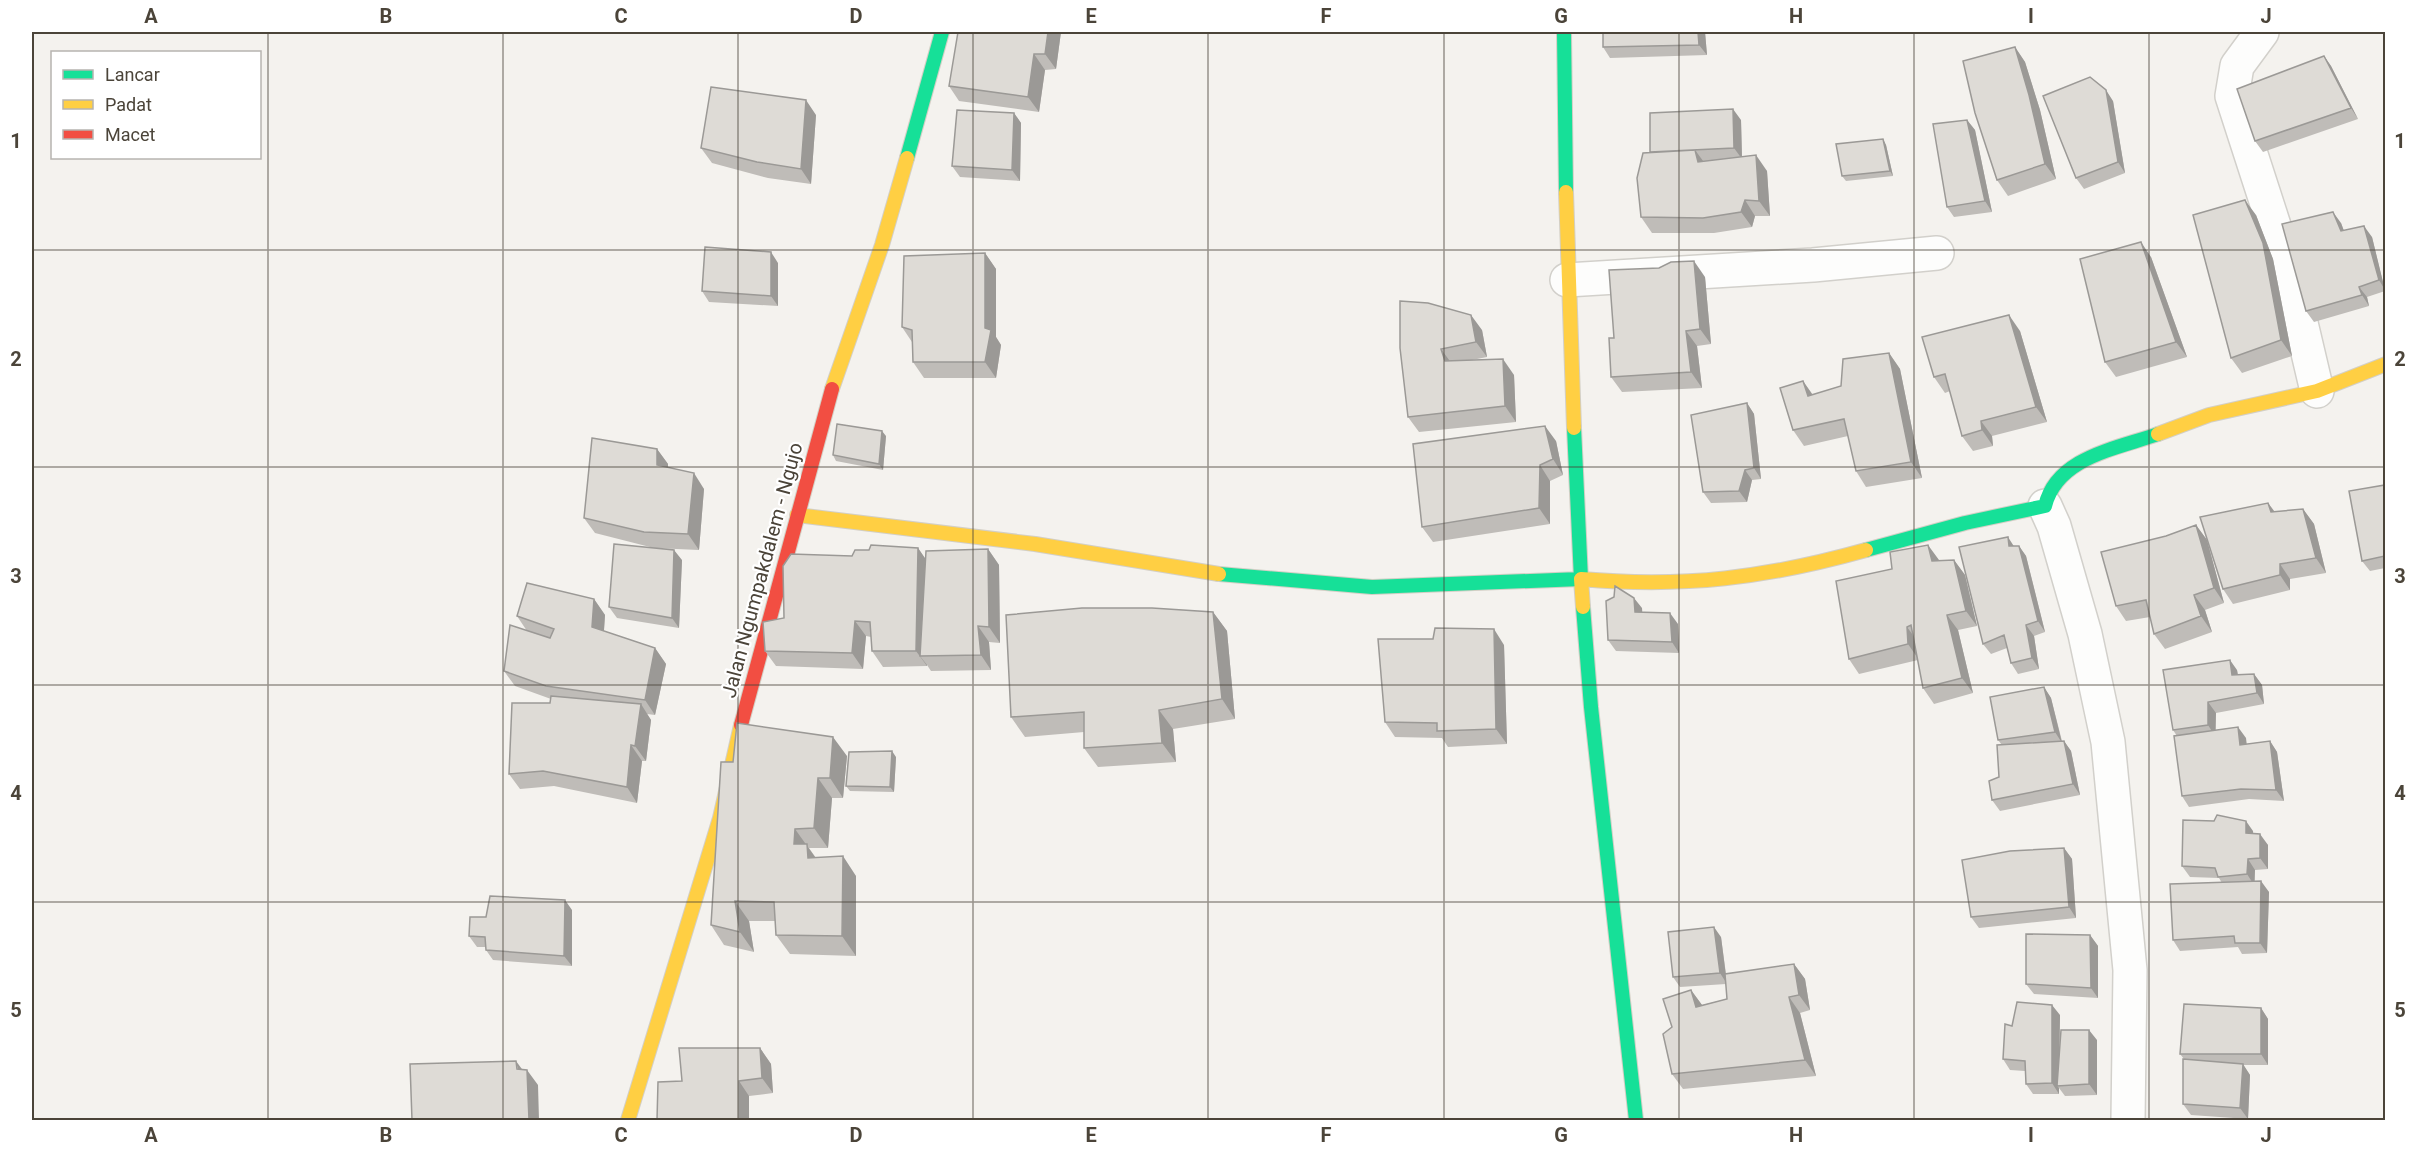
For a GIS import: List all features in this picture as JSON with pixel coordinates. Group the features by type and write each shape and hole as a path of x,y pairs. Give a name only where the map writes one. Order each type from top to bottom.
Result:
{"street":[{"name":"Jalan Ngumpakdalem - Ngujo","path":"628,1120 720,818 749,691 828,402 882,245 942,32"},
{"path":"1564,32 1567,280 1581,579 1591,706 1636,1120"},
{"path":"2262,32 2237,66 2232,96 2289,272 2317,391"},
{"path":"1567,280 1814,265 1937,253"},
{"path":"2128,1120 2130,970 2108,742 2085,634 2054,526 2045,506 2048,491 2058,476 2072,465 2209,415 2317,391 2385,364"},
{"path":"796,515 1035,543 1209,573 1372,587 1581,579 1640,584 1687,583 1763,574 1805,567 1965,523 2045,506"}],"building":[{"path":"958,32 1048,32 1045,54 1034,54 1028,97 949,86"},
{"path":"1603,32 1698,32 1699,45 1603,47"},
{"path":"2015,47 2045,164 1997,180 1975,113 1963,61"},
{"path":"2324,56 2351,108 2255,141 2237,89"},
{"path":"2090,77 2106,90 2118,162 2076,178 2043,96"},
{"path":"711,87 806,100 801,169 757,162 701,148"},
{"path":"1733,109 1734,148 1650,152 1650,113"},
{"path":"957,110 1014,113 1012,170 952,166"},
{"path":"1967,120 1985,201 1947,207 1933,124"},
{"path":"1883,139 1890,171 1842,176 1836,144"},
{"path":"1695,150 1698,162 1756,155 1759,201 1745,200 1741,212 1703,218 1641,217 1637,178 1643,153"},
{"path":"2245,200 2263,243 2281,340 2231,358 2193,215"},
{"path":"2333,212 2341,231 2364,226 2379,280 2359,287 2362,295 2306,311 2282,224"},
{"path":"2141,242 2176,342 2105,362 2080,259"},
{"path":"705,247 771,252 771,296 702,291"},
{"path":"985,253 985,328 991,330 985,362 913,362 912,330 902,327 904,256"},
{"path":"1694,261 1700,329 1686,331 1691,372 1611,377 1609,338 1614,338 1609,270 1659,268 1671,262"},
{"path":"1400,301 1428,303 1471,315 1476,342 1441,349 1445,361 1503,359 1505,406 1408,417 1400,348"},
{"path":"2009,315 2036,407 1981,421 1982,430 1962,436 1945,374 1934,377 1922,337"},
{"path":"1889,353 1911,462 1856,471 1844,419 1793,430 1780,388 1803,381 1808,396 1841,386 1843,359"},
{"path":"1747,403 1754,468 1745,470 1739,491 1703,492 1691,415"},
{"path":"837,424 882,431 879,464 833,455"},
{"path":"1545,426 1553,459 1540,465 1539,508 1422,527 1413,444"},
{"path":"592,438 657,449 657,465 694,473 688,534 644,532 584,518"},
{"path":"2385,485 2385,556 2362,561 2349,491"},
{"path":"2268,503 2271,512 2303,509 2316,558 2280,564 2280,575 2223,589 2200,517"},
{"path":"2196,525 2214,588 2194,595 2201,616 2154,634 2146,600 2116,606 2101,552 2166,536"},
{"path":"2008,537 2009,546 2019,546 2038,621 2026,625 2032,658 2011,663 2004,635 1983,644 1959,547"},
{"path":"614,544 674,550 672,618 609,607"},
{"path":"871,545 918,548 916,651 872,651 870,622 855,621 852,653 765,651 763,622 784,618 783,566 791,554 852,556 855,550 869,550"},
{"path":"1928,545 1932,561 1954,560 1966,611 1947,615 1962,678 1923,688 1911,625 1907,627 1908,644 1849,659 1836,581 1892,569 1890,552"},
{"path":"988,549 989,627 978,626 981,655 920,656 926,551"},
{"path":"527,583 594,599 592,627 655,648 645,700 546,686 504,671 510,625 550,638 554,629 517,616"},
{"path":"1615,586 1634,598 1635,612 1670,613 1672,642 1608,640 1606,601 1614,597"},
{"path":"1082,608 1152,608 1213,612 1222,699 1159,710 1162,743 1084,748 1084,712 1011,717 1006,615"},
{"path":"1435,628 1494,629 1496,729 1437,731 1437,723 1385,722 1378,639 1433,639"},
{"path":"2230,660 2232,675 2254,674 2257,693 2208,702 2208,725 2173,730 2163,670"},
{"path":"2044,687 2055,732 1998,740 1990,697"},
{"path":"551,696 641,704 635,746 631,745 627,787 543,771 509,774 512,703 550,703"},
{"path":"737,723 833,737 830,778 818,778 814,828 795,829 794,844 807,844 808,858 843,856 842,936 776,935 774,902 735,901 740,932 711,925 721,762 733,762"},
{"path":"2238,727 2240,745 2270,741 2276,790 2241,789 2182,796 2174,736"},
{"path":"2064,741 2073,784 1992,800 1989,781 1999,777 1997,745"},
{"path":"892,751 890,787 846,786 849,752"},
{"path":"2217,815 2246,821 2246,833 2260,834 2260,858 2248,859 2247,874 2218,877 2215,868 2182,866 2183,820 2214,821"},
{"path":"2064,848 2069,907 1971,917 1962,860 2010,851"},
{"path":"2261,881 2260,943 2235,943 2234,936 2173,940 2170,884"},
{"path":"490,896 565,900 564,956 486,950 485,937 469,936 470,917 486,917"},
{"path":"1714,927 1720,973 1673,977 1668,932"},
{"path":"2026,934 2090,935 2091,988 2026,984"},
{"path":"1794,964 1799,995 1789,997 1805,1060 1672,1074 1663,1034 1672,1027 1663,999 1691,990 1696,1007 1727,999 1725,974"},
{"path":"2017,1002 2052,1005 2052,1083 2026,1084 2025,1061 2003,1059 2005,1024 2012,1026"},
{"path":"2184,1004 2261,1008 2261,1054 2180,1054"},
{"path":"2061,1030 2089,1030 2089,1084 2057,1086"},
{"path":"679,1048 760,1048 762,1078 739,1081 739,1120 657,1120 658,1082 682,1081"},
{"path":"2183,1059 2243,1064 2240,1108 2183,1104"},
{"path":"516,1061 517,1069 527,1070 529,1120 412,1120 410,1064"}],"traffic: fast":[{"path":"907,158 942,32"},
{"path":"1564,32 1566,192"},
{"path":"1219,574 1372,587 1581,579 1574,428"},
{"path":"1866,550 1965,523 2045,506 2052,489 2062,476 2075,466 2107,450 2158,434"},
{"path":"1583,607 1591,707 1636,1120"}],"traffic: slow":[{"path":"832,389 882,245 907,158"},
{"path":"1566,192 1574,428"},
{"path":"2158,434 2209,415 2317,391 2386,364"},
{"path":"797,515 1035,544 1219,574"},
{"path":"1583,607 1581,579 1655,582 1725,578 1794,568 1866,550"},
{"path":"628,1120 720,818 741,725"}],"traffic: jam":[{"path":"741,725 832,389"}]}
